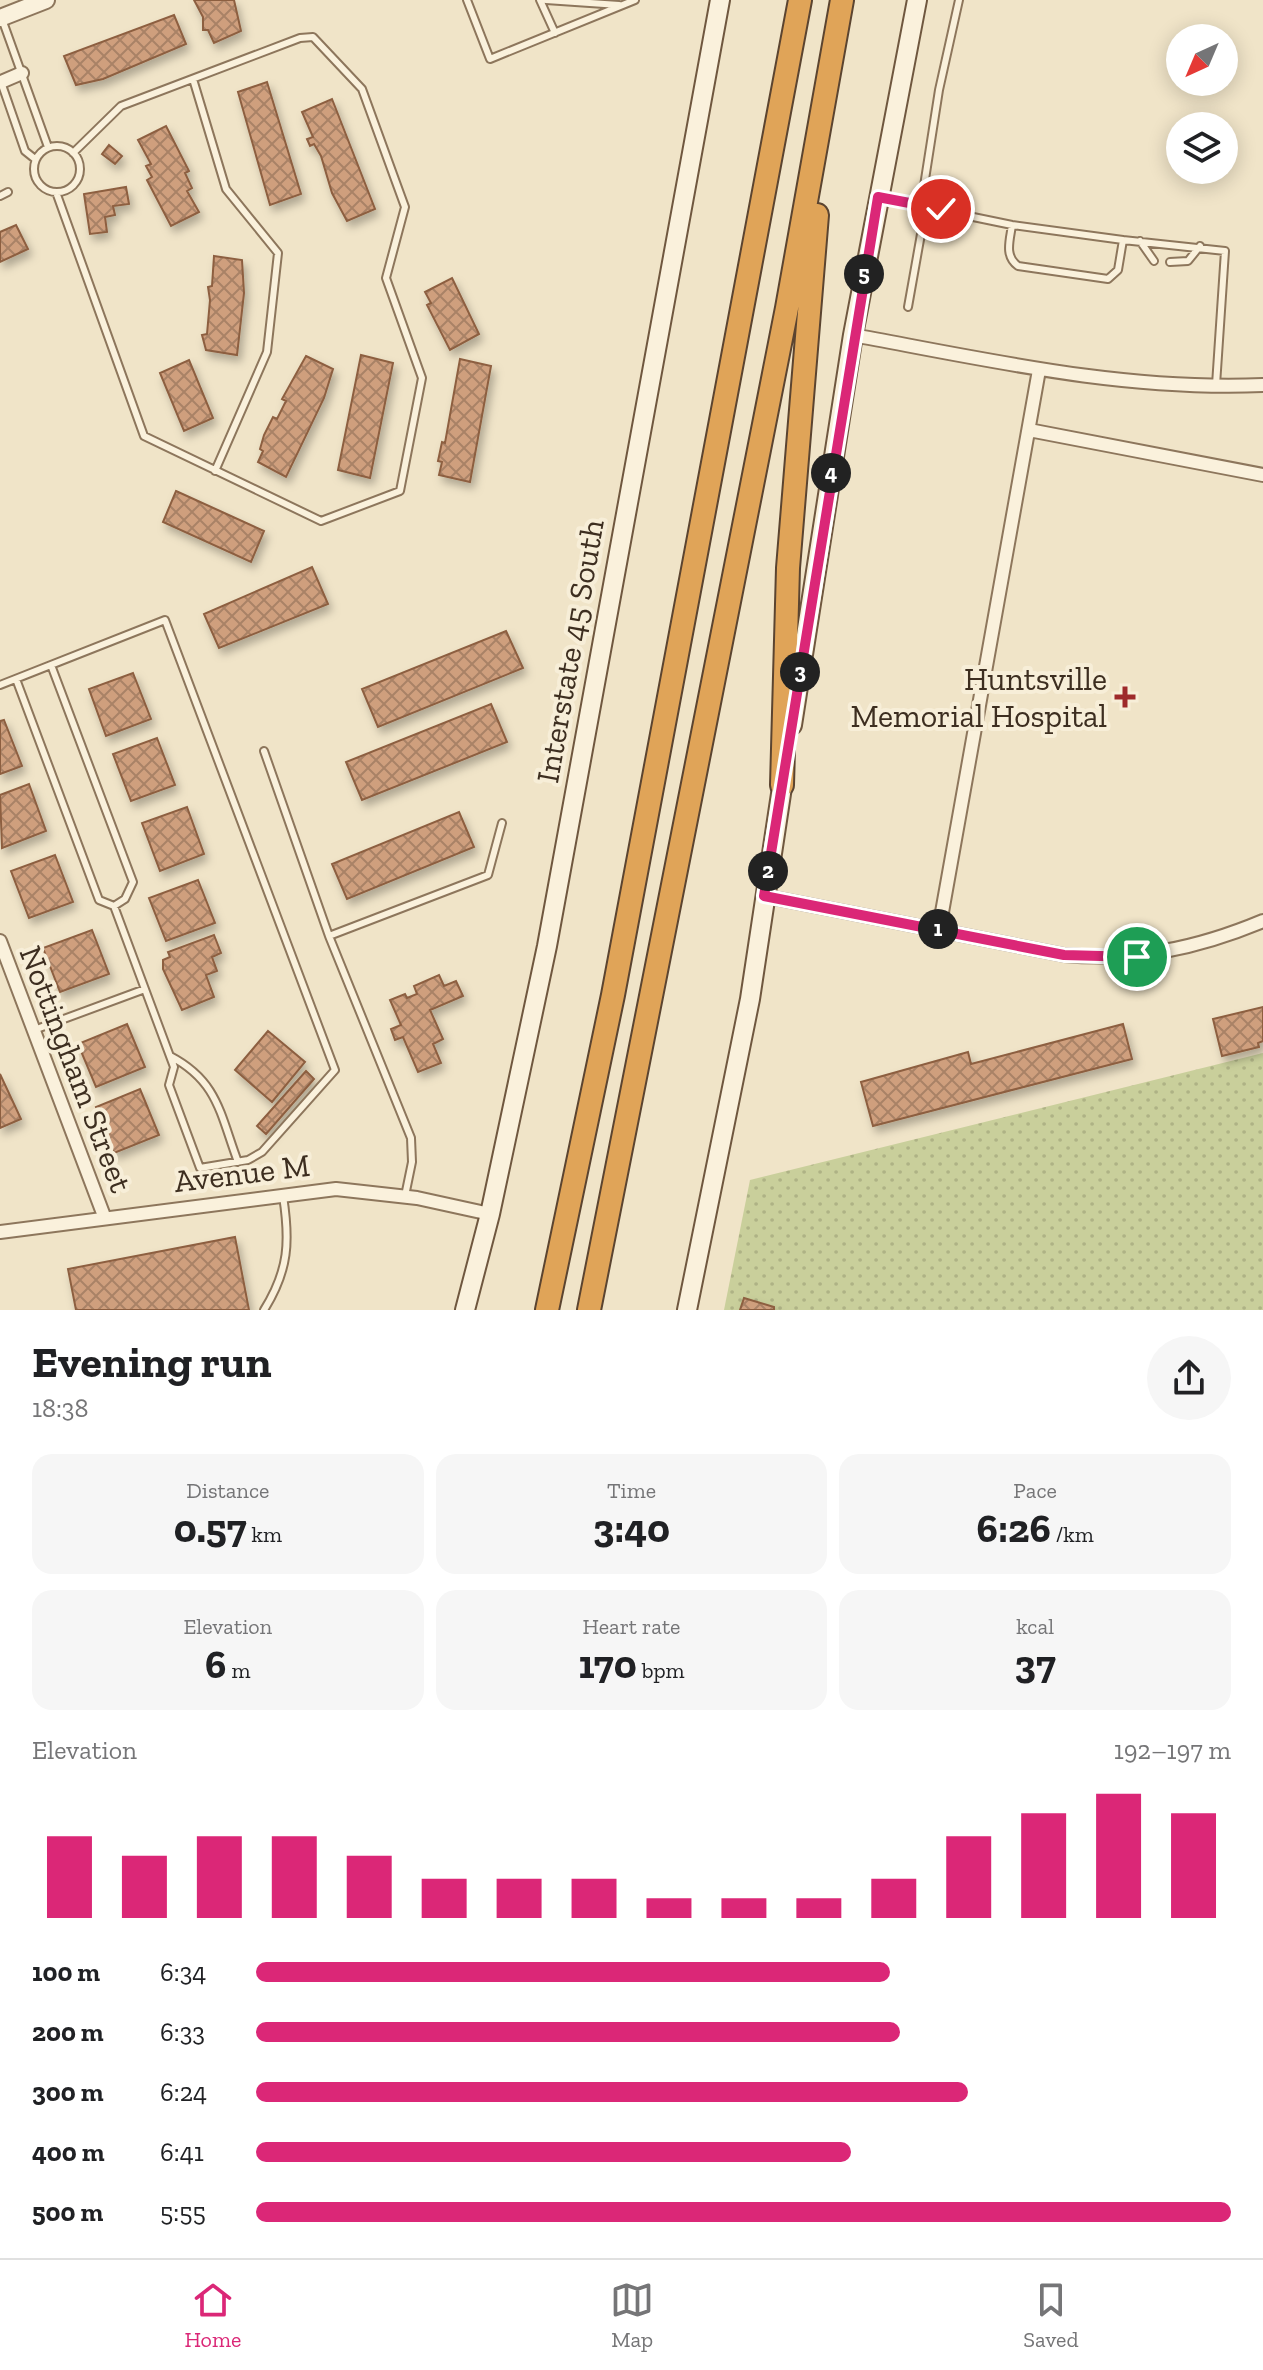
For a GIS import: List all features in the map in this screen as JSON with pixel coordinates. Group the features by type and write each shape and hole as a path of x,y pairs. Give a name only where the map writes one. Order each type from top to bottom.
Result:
{"highway":[{"path":"547,1310 613,995 800,0"},
{"path":"589,1310 784,324 842,0"},
{"path":"782,785 788,568 806,331 823,145 849,0"}],"main road":[{"name":"Interstate 45 South","path":"465,1310 490,1214 547,946 720,0"},
{"path":"687,1310 750,999 853,335 917,0"}],"street":[{"path":"1,17 46,0"},
{"path":"0,80 22,73"},
{"path":"853,335 1039,370 1177,386 1263,385"},
{"path":"939,929 1039,370"},
{"path":"1029,430 1263,475"},
{"path":"764,896 1064,955 1107,958 1179,951 1263,921"},
{"name":"Nottingham Street","path":"0,941 104,1216"},
{"name":"Avenue M","path":"0,1232 282,1193 336,1189 405,1196 490,1214"}],"lane":[{"path":"467,0 490,59 635,0"},
{"path":"540,0 555,33"},
{"path":"546,0 622,5"},
{"path":"908,307 939,90 959,0"},
{"path":"1,17 48,147"},
{"path":"56,192 144,436 321,521 400,491 422,378 386,278 405,207 362,89 313,37 300,38 121,106 73,153"},
{"path":"193,79 226,189 278,253 267,352 215,471"},
{"path":"0,80 25,151 35,159"},
{"path":"57,146 73,153 78,160 78,178 65,191 56,192 40,185 33,168 35,159 48,147 57,146"},
{"path":"0,196 8,192"},
{"path":"878,197 1012,225 1225,251 1216,385"},
{"path":"1012,225 1009,251 1011,261 1018,266 1093,277 1108,279 1116,274 1123,240"},
{"path":"1140,241 1154,261"},
{"path":"1170,262 1188,261 1200,246"},
{"path":"0,685 165,620 335,1070 262,1152 238,1162 200,1168 169,1085 174,1067 114,906 99,900 16,679"},
{"path":"51,665 133,882 125,899 114,906"},
{"path":"264,751 329,936 411,1138 412,1162 405,1196"},
{"path":"329,936 488,875 502,823"},
{"path":"34,1030 145,989"},
{"path":"170,1056 189,1065 210,1086 238,1162"},
{"path":"264,1310 281,1285 289,1234 282,1193"}],"green space":[{"path":"1263,1053 1263,1310 724,1310 750,1180"}],"building":[{"path":"194,0 234,0 241,31 214,43 208,30 203,30 203,17"},
{"path":"174,15 186,44 103,79 76,85 64,56"},
{"path":"267,82 301,194 270,205 238,92"},
{"path":"332,99 375,209 347,221 332,193 321,156 307,139 313,137 302,112"},
{"path":"166,126 189,171 185,173 192,188 187,191 199,212 171,226 147,180 152,177 146,166 151,164 138,140"},
{"path":"109,145 122,156 115,164 102,154"},
{"path":"126,187 129,204 113,206 115,215 105,217 107,232 90,234 84,194"},
{"path":"16,225 28,249 0,262 0,232"},
{"path":"214,256 242,260 244,293 237,355 206,350 202,335 207,334 208,287 212,286"},
{"path":"452,278 479,334 450,350 427,305 431,303 425,292"},
{"path":"361,355 393,363 370,478 338,470"},
{"path":"306,356 333,369 324,398 286,477 258,462 263,451 260,449 264,435 273,417 277,419 286,401 282,399"},
{"path":"460,359 491,366 470,482 439,475 442,462 438,461 442,442 445,443"},
{"path":"189,360 213,418 184,431 160,373"},
{"path":"176,491 264,531 251,562 163,522"},
{"path":"312,567 328,604 219,648 204,614"},
{"path":"506,631 523,668 378,727 362,689"},
{"path":"133,673 151,719 106,736 89,689"},
{"path":"491,704 507,742 362,800 346,762"},
{"path":"4,720 22,766 0,774 0,721"},
{"path":"157,738 175,785 131,801 113,754"},
{"path":"29,784 46,831 2,848 0,795"},
{"path":"187,807 204,854 160,871 142,823"},
{"path":"459,812 474,847 347,899 332,864"},
{"path":"55,855 73,902 29,918 11,871"},
{"path":"198,880 215,923 166,941 149,898"},
{"path":"92,930 109,974 60,992 43,948"},
{"path":"214,935 221,953 212,957 217,971 206,975 214,997 182,1010 163,969 163,960 170,957 168,952"},
{"path":"439,975 444,986 456,981 463,996 430,1010 443,1039 433,1044 441,1063 418,1072 403,1037 395,1040 391,1029 401,1025 390,1000 405,994 407,998 417,994 414,986"},
{"path":"1263,1007 1263,1041 1258,1043 1259,1047 1222,1056 1213,1019"},
{"path":"127,1024 145,1067 96,1087 78,1044"},
{"path":"1123,1024 1132,1059 873,1126 861,1082 968,1052 971,1064"},
{"path":"268,1031 305,1062 272,1102 235,1070"},
{"path":"306,1071 314,1079 266,1134 257,1126"},
{"path":"0,1074 21,1119 0,1128"},
{"path":"140,1089 159,1135 114,1153 96,1107"},
{"path":"235,1237 249,1310 76,1310 68,1269"},
{"path":"744,1298 774,1307 774,1310 740,1310"}],"place":[{"name":"Huntsville Memorial Hospital","path":"1125,697"}],"route":[{"path":"941,209 878,197 853,335 764,896 1064,955 1137,957"}]}
